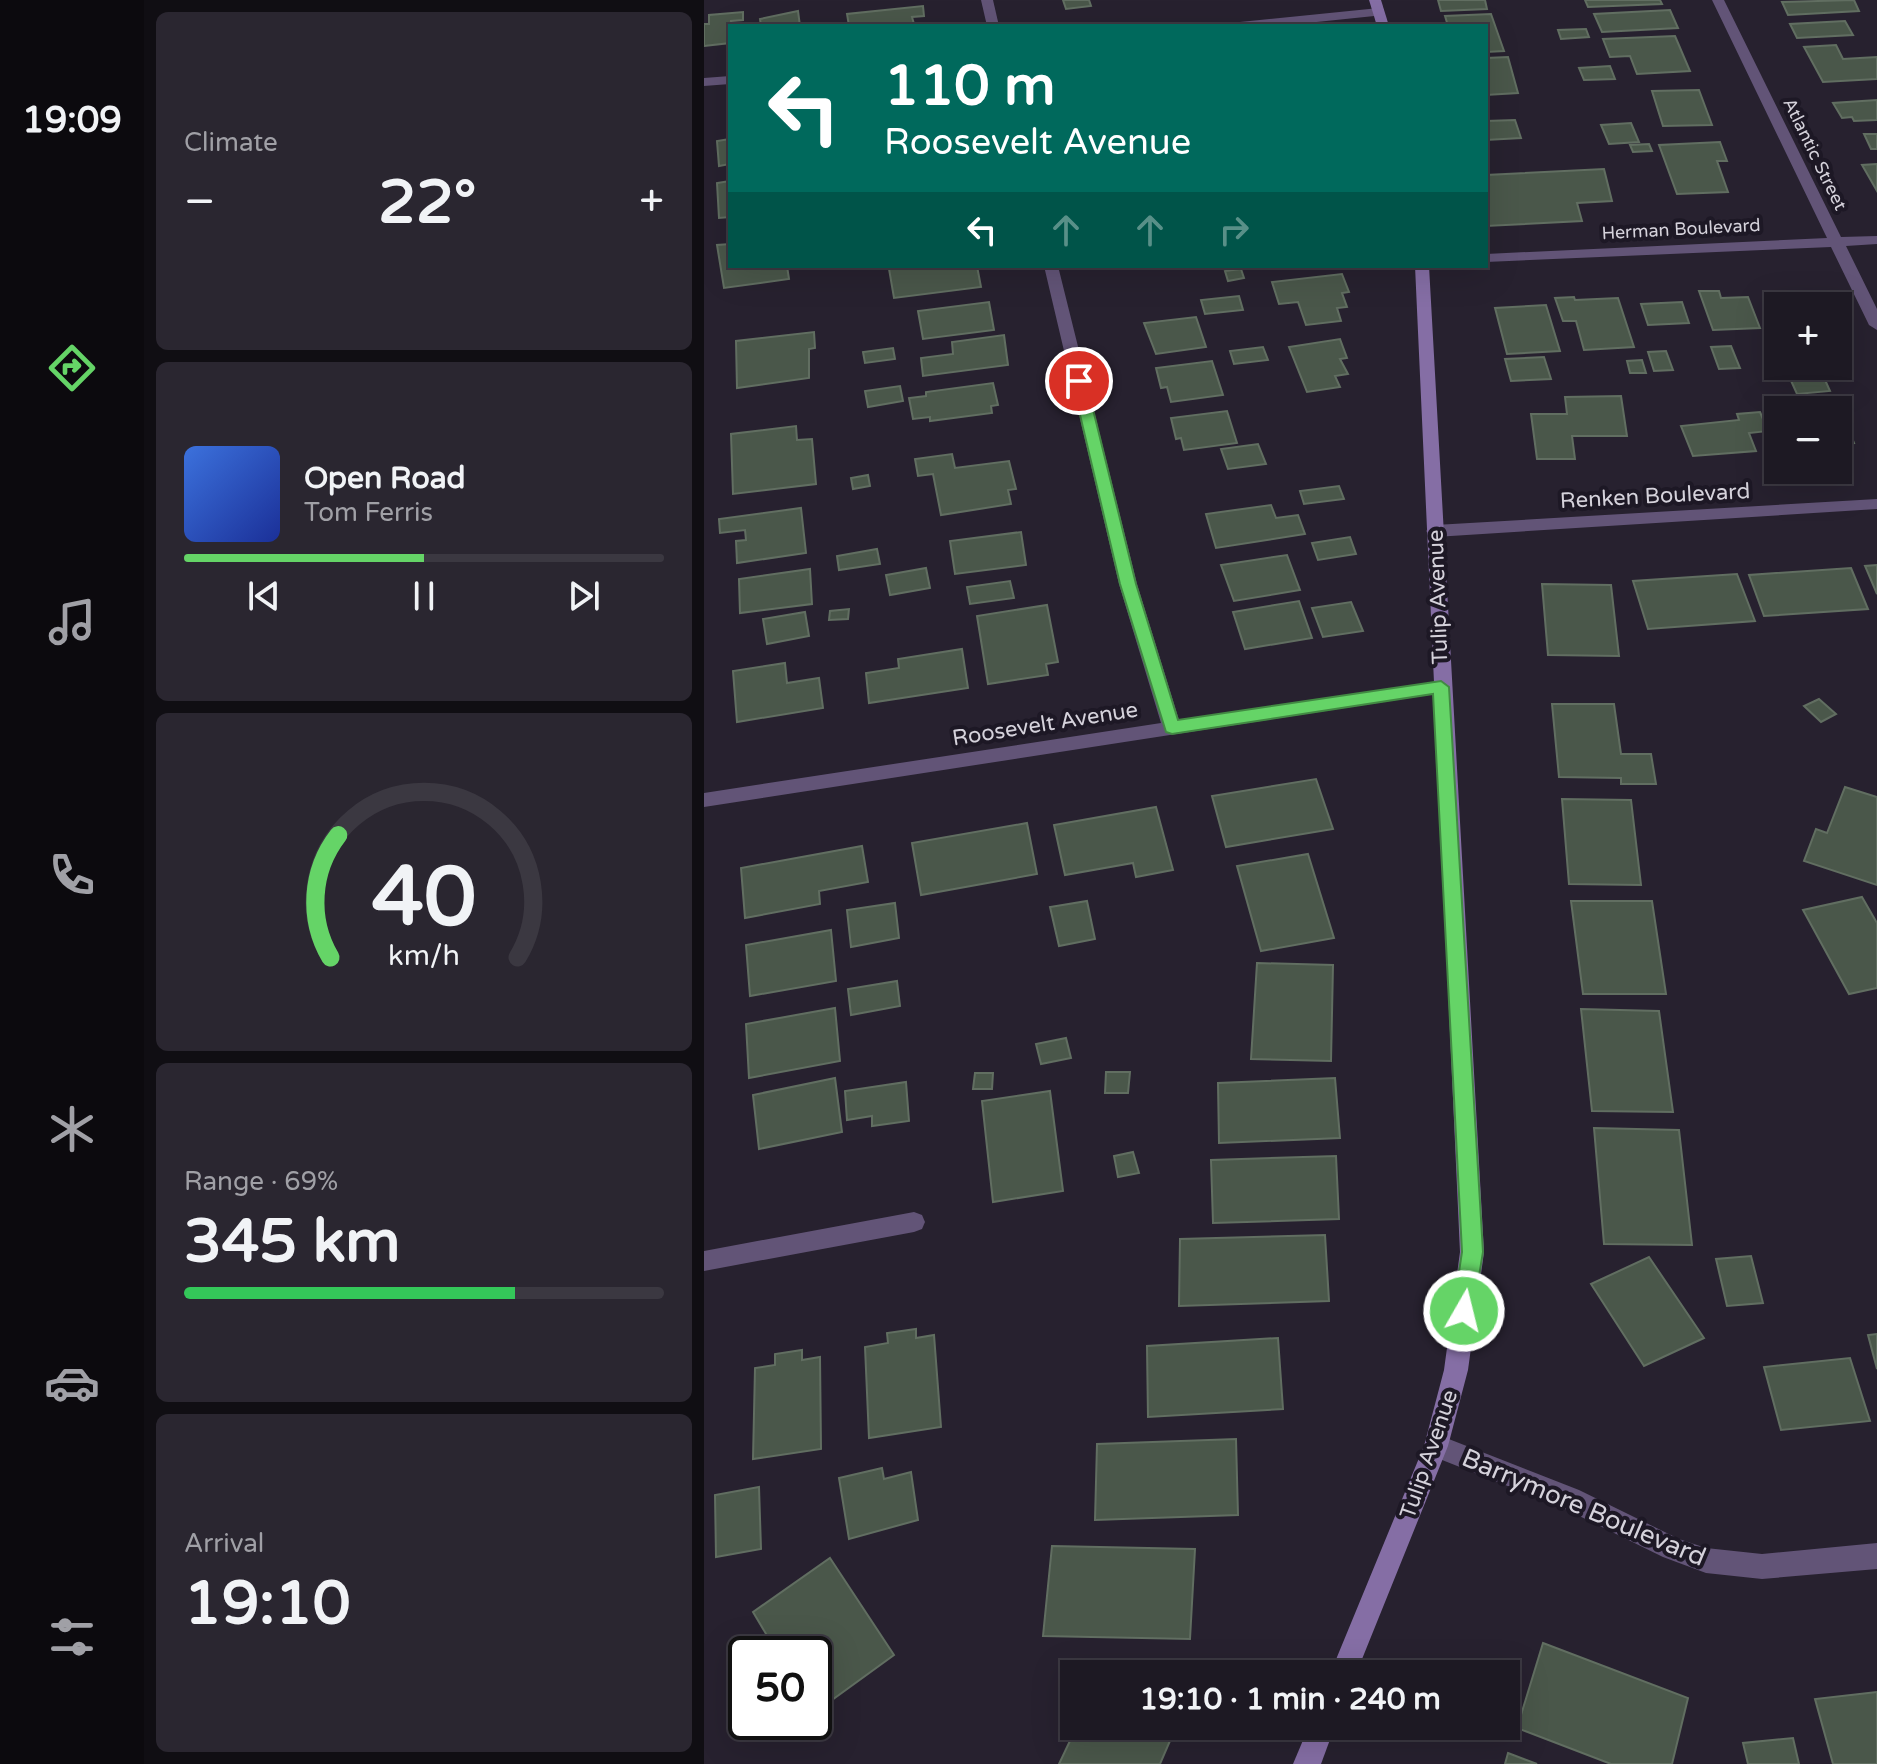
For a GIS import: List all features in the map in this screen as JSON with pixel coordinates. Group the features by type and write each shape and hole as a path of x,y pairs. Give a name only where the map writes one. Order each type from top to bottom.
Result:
{"main road":[{"name":"Tulip Avenue","path":"1349,1660 1436,1446 1456,1370 1472,1252 1422,268"},
{"path":"1307,1764 1316,1740"}],"street":[{"path":"987,0 993,24"},
{"name":"Atlantic Street","path":"1718,0 1877,325"},
{"path":"1254,24 1377,6"},
{"path":"704,82 728,80"},
{"name":"Herman Boulevard","path":"1488,258 1877,240"},
{"path":"1051,268 1128,584 1172,727"},
{"name":"Renken Boulevard","path":"1435,531 1877,504"},
{"name":"Roosevelt Avenue","path":"704,800 1441,687"},
{"path":"704,1261 914,1222"},
{"name":"Barrymore Boulevard","path":"1436,1446 1591,1508 1618,1524 1707,1560 1726,1564 1785,1565 1877,1556"}],"building":[{"path":"1063,0 1089,0 1091,6 1066,9"},
{"path":"1438,0 1485,0 1487,9 1441,11"},
{"path":"1585,0 1660,0 1662,4 1588,7"},
{"path":"1854,0 1859,11 1788,15 1782,2"},
{"path":"923,6 924,16 912,17 914,24 849,24 847,14"},
{"path":"1670,10 1678,28 1602,32 1594,14"},
{"path":"798,11 800,24 761,24 760,19"},
{"path":"743,12 743,20 728,24 728,43 704,46 704,24 709,24 709,15"},
{"path":"1491,14 1504,51 1488,52 1488,24 1447,24 1445,16"},
{"path":"1845,21 1853,35 1797,38 1790,24"},
{"path":"1586,29 1589,37 1561,39 1558,30"},
{"path":"1675,36 1690,71 1637,74 1630,56 1610,57 1603,39"},
{"path":"1836,45 1843,59 1877,57 1877,79 1823,82 1804,47"},
{"path":"1508,57 1518,93 1488,95 1488,58"},
{"path":"1610,66 1615,79 1584,80 1579,68"},
{"path":"1699,90 1712,125 1663,126 1652,91"},
{"path":"1877,100 1877,120 1842,118 1833,103"},
{"path":"1515,120 1521,138 1488,140 1488,121"},
{"path":"1631,123 1639,142 1609,144 1601,125"},
{"path":"1864,134 1877,134 1877,149 1871,149"},
{"path":"728,139 728,164 719,166 717,141"},
{"path":"1720,142 1727,161 1717,161 1728,192 1677,194 1659,145"},
{"path":"1649,144 1652,151 1633,152 1630,145"},
{"path":"1877,164 1877,191 1862,165"},
{"path":"1604,169 1612,201 1577,203 1582,221 1488,226 1488,175"},
{"path":"728,181 728,217 719,218 717,183"},
{"path":"728,244 728,268 787,268 789,279 724,288 717,245"},
{"path":"977,268 981,287 894,298 889,269"},
{"path":"1241,269 1244,278 1228,281 1225,271"},
{"path":"1342,274 1349,292 1342,293 1347,307 1337,308 1341,321 1306,325 1298,302 1279,304 1272,282"},
{"path":"1699,291 1719,291 1721,298 1748,297 1760,328 1713,330"},
{"path":"1239,296 1243,310 1205,314 1201,300"},
{"path":"1574,297 1575,300 1618,298 1634,347 1584,350 1576,321 1563,321 1555,298"},
{"path":"989,302 994,330 923,339 918,311"},
{"path":"1682,302 1689,323 1648,325 1641,304"},
{"path":"1546,305 1560,351 1507,354 1495,308"},
{"path":"1196,317 1206,347 1156,354 1144,323"},
{"path":"814,332 815,348 809,349 809,378 737,388 736,341"},
{"path":"1004,335 1008,365 923,376 921,358 953,354 952,342"},
{"path":"1340,339 1347,358 1340,359 1348,374 1335,376 1340,387 1307,392 1289,347"},
{"path":"1731,346 1740,368 1719,369 1711,347"},
{"path":"1263,347 1268,360 1234,364 1230,351"},
{"path":"893,348 895,359 865,363 863,352"},
{"path":"1666,351 1673,370 1654,371 1648,352"},
{"path":"1544,357 1551,379 1511,381 1505,359"},
{"path":"1642,360 1646,373 1630,373 1627,361"},
{"path":"1212,361 1223,395 1171,402 1167,387 1161,388 1156,368"},
{"path":"1791,380 1825,380 1830,391 1797,394"},
{"path":"993,383 998,405 991,406 992,413 930,421 930,417 913,419 909,398 926,396 926,392"},
{"path":"900,386 903,401 868,407 865,391"},
{"path":"1621,396 1627,436 1572,436 1575,459 1537,459 1531,414 1567,414 1565,397"},
{"path":"1227,411 1237,443 1184,450 1181,438 1176,439 1171,418"},
{"path":"1760,412 1764,431 1749,433 1756,451 1693,456 1681,426 1739,420 1737,414"},
{"path":"796,426 797,440 812,439 816,484 733,494 731,434"},
{"path":"1258,444 1266,464 1228,469 1221,449"},
{"path":"952,454 955,468 1009,461 1016,489 1008,490 1011,504 941,515 933,474 918,476 915,459"},
{"path":"868,475 870,486 853,489 851,478"},
{"path":"1339,486 1344,499 1304,504 1300,491"},
{"path":"1271,505 1276,518 1298,515 1305,534 1216,548 1206,514"},
{"path":"801,508 806,553 737,563 736,541 746,540 745,530 720,533 719,519"},
{"path":"1021,532 1026,565 955,574 950,541"},
{"path":"1350,537 1356,554 1318,560 1312,543"},
{"path":"877,549 880,564 839,570 837,556"},
{"path":"1287,555 1300,590 1234,601 1221,565"},
{"path":"1877,565 1877,594 1865,566"},
{"path":"926,568 930,588 890,595 886,575"},
{"path":"1851,568 1868,609 1764,616 1749,575"},
{"path":"810,569 812,604 740,613 739,579"},
{"path":"1737,574 1755,621 1648,629 1633,581"},
{"path":"1010,581 1014,598 970,604 967,587"},
{"path":"1542,584 1611,585 1619,656 1548,655"},
{"path":"1299,601 1312,638 1245,649 1233,612"},
{"path":"1351,602 1363,631 1323,637 1312,608"},
{"path":"1047,605 1058,662 1046,664 1048,675 988,684 977,616"},
{"path":"849,609 848,619 829,620 830,611"},
{"path":"805,612 809,636 767,644 763,619"},
{"path":"962,649 968,688 869,703 866,673 899,668 898,659"},
{"path":"785,663 787,683 819,678 823,708 737,722 733,671"},
{"path":"1819,699 1836,714 1821,722 1804,706"},
{"path":"1552,704 1614,704 1621,754 1651,754 1656,784 1621,784 1621,778 1559,777"},
{"path":"1316,779 1333,829 1226,847 1212,796"},
{"path":"1845,787 1877,797 1877,885 1804,861 1816,829 1827,833"},
{"path":"1562,799 1631,800 1641,885 1569,884"},
{"path":"1156,807 1173,870 1136,877 1133,863 1065,875 1054,825"},
{"path":"1027,823 1037,874 921,895 912,843"},
{"path":"862,846 868,882 819,891 820,904 745,918 741,868"},
{"path":"1308,854 1334,938 1261,951 1237,866"},
{"path":"1862,897 1877,923 1877,988 1849,994 1803,910"},
{"path":"1087,901 1095,939 1059,946 1050,907"},
{"path":"1571,901 1652,901 1666,994 1583,994"},
{"path":"895,903 899,938 851,947 847,910"},
{"path":"831,930 836,981 750,996 746,945"},
{"path":"1257,963 1333,965 1331,1061 1251,1059"},
{"path":"897,981 900,1006 851,1015 848,989"},
{"path":"835,1008 840,1061 749,1078 746,1024"},
{"path":"1581,1009 1659,1011 1673,1112 1592,1111"},
{"path":"1066,1038 1071,1058 1041,1064 1036,1044"},
{"path":"1106,1072 1130,1072 1128,1093 1105,1093"},
{"path":"975,1073 993,1073 992,1089 973,1089"},
{"path":"835,1078 842,1132 759,1149 753,1095"},
{"path":"1335,1078 1340,1138 1219,1143 1218,1083"},
{"path":"906,1082 909,1121 872,1126 872,1116 847,1120 845,1091"},
{"path":"1050,1091 1063,1191 993,1202 982,1101"},
{"path":"1594,1128 1679,1130 1692,1245 1604,1244"},
{"path":"1133,1152 1139,1173 1118,1177 1114,1156"},
{"path":"1336,1156 1339,1219 1213,1223 1211,1160"},
{"path":"1325,1235 1329,1301 1179,1306 1180,1239"},
{"path":"1751,1256 1763,1303 1727,1306 1716,1259"},
{"path":"1649,1257 1704,1338 1644,1366 1591,1284"},
{"path":"916,1329 916,1338 934,1335 941,1427 869,1438 865,1347 888,1343 887,1333"},
{"path":"1877,1334 1877,1369 1868,1335"},
{"path":"1278,1338 1283,1409 1148,1417 1147,1346"},
{"path":"802,1350 802,1360 820,1357 821,1449 753,1459 755,1368 775,1365 775,1354"},
{"path":"1850,1358 1870,1421 1781,1430 1764,1367"},
{"path":"1236,1439 1238,1515 1095,1520 1097,1444"},
{"path":"882,1468 884,1479 911,1472 918,1520 849,1539 839,1478"},
{"path":"759,1487 761,1549 716,1557 715,1495"},
{"path":"1052,1546 1195,1549 1190,1639 1043,1636"},
{"path":"830,1558 894,1655 832,1700 832,1636 767,1636 753,1612"},
{"path":"1543,1643 1688,1698 1672,1764 1611,1764 1520,1729 1520,1718"},
{"path":"1877,1692 1877,1764 1833,1764 1815,1699"},
{"path":"1793,1738 1799,1764 1748,1764 1743,1743"},
{"path":"1070,1740 1170,1740 1160,1764 1059,1764"},
{"path":"1508,1753 1537,1764 1505,1764"}],"route":[{"path":"1079,381 1128,584 1172,727 1441,687 1472,1252 1464,1311"}]}
